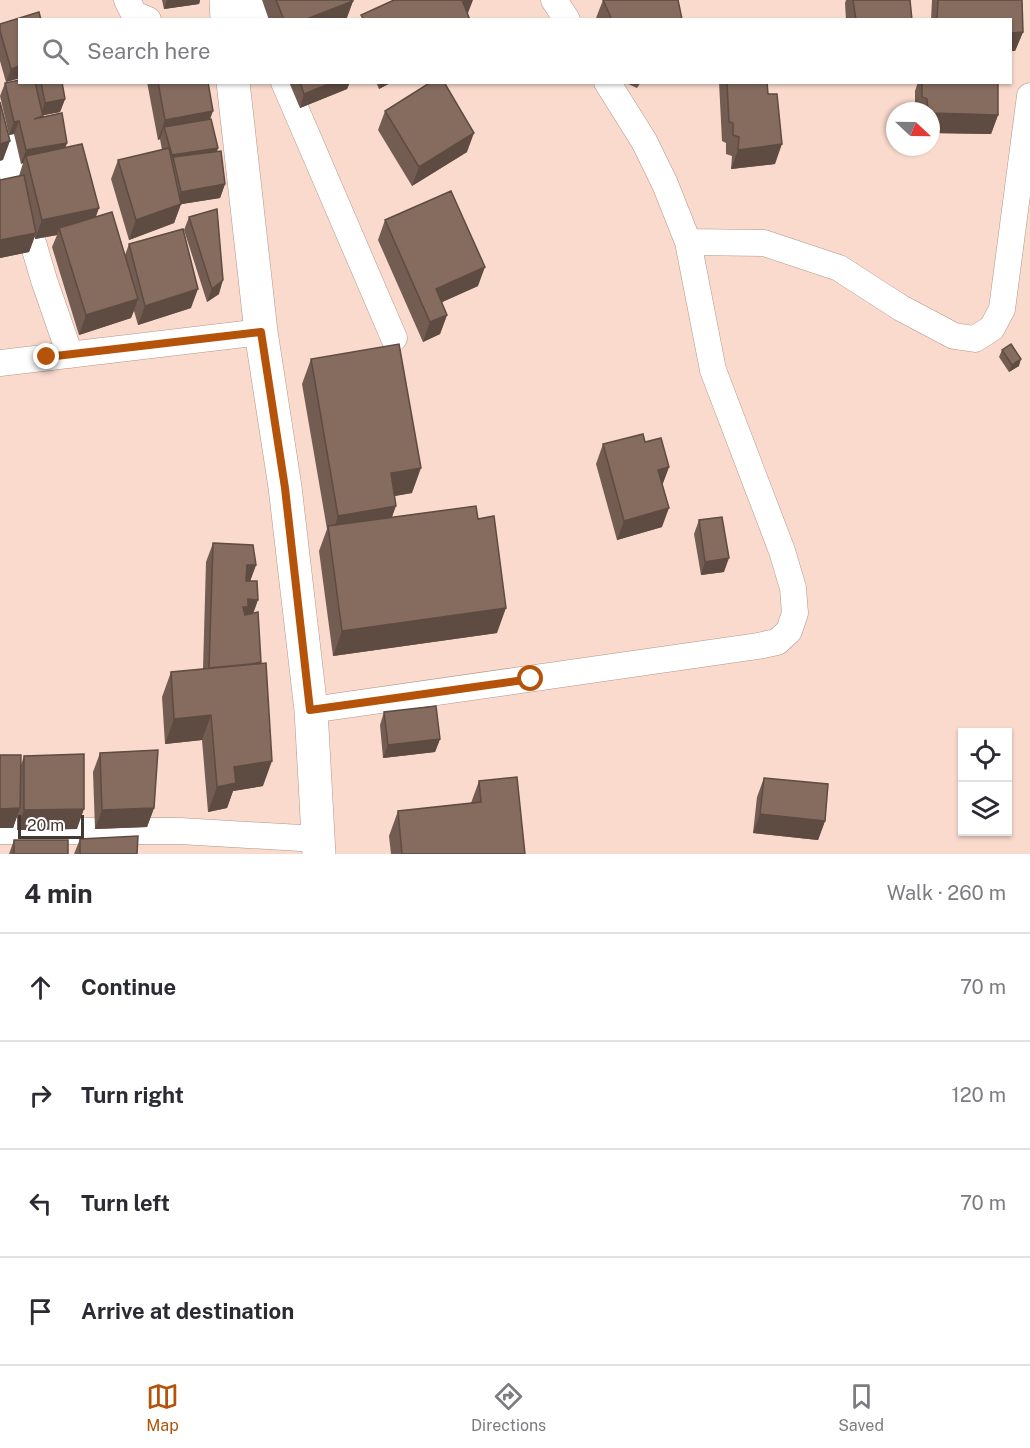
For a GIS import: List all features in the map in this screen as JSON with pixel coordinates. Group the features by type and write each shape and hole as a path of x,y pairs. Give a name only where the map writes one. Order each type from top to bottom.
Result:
{"street":[{"path":"127,0 134,14 143,18"},
{"path":"226,0 228,18"},
{"path":"249,0 256,18"},
{"path":"555,0 566,18"},
{"path":"0,831 180,831 318,846 310,710 285,488 261,332 233,84"},
{"path":"285,84 394,338"},
{"path":"310,710 758,646 777,642 789,631 795,613 793,588 782,551 713,370 688,242 665,184 644,141 608,84"},
{"path":"688,242 764,243 839,267 901,308 954,336 975,339 992,328 1002,309 1030,96"},
{"path":"0,131 44,280 70,355"},
{"path":"0,363 261,332"}],"building":[{"path":"276,0 353,0 309,18 283,18"},
{"path":"394,0 462,0 469,18 363,18 361,15"},
{"path":"603,0 678,0 682,18 611,18"},
{"path":"853,0 910,0 912,18 856,18"},
{"path":"938,0 1022,0 1023,32 1012,33 1012,18 937,18"},
{"path":"39,12 40,18 20,18"},
{"path":"18,18 18,67 11,69 0,31 0,24"},
{"path":"18,80 18,84 35,84 43,116 34,119 62,113 67,143 26,150 19,121 14,122 5,83"},
{"path":"41,84 62,84 65,99 45,103"},
{"path":"158,84 208,84 213,111 165,120"},
{"path":"301,84 329,84 304,94"},
{"path":"428,84 445,84 474,133 419,167 385,111"},
{"path":"727,84 767,84 768,94 777,94 782,144 738,150 739,137 733,135 733,123 729,122"},
{"path":"922,84 998,84 998,115 940,113 940,102 927,102 927,99 922,97"},
{"path":"0,102 10,141 0,144"},
{"path":"211,119 218,148 172,155 164,127"},
{"path":"82,144 99,208 42,220 26,156"},
{"path":"169,148 181,204 136,220 118,160"},
{"path":"221,151 225,184 181,192 173,157"},
{"path":"24,175 36,233 0,240 0,180"},
{"path":"451,191 485,267 436,289 447,315 430,322 385,220"},
{"path":"217,209 223,280 212,289 189,217"},
{"path":"112,212 138,299 86,315 59,228"},
{"path":"183,229 198,289 145,306 129,244"},
{"path":"399,344 421,468 391,473 396,506 338,516 311,359"},
{"path":"1011,344 1021,359 1012,365 1002,350"},
{"path":"643,434 645,442 661,438 669,467 658,470 669,508 624,521 603,444"},
{"path":"476,506 478,519 494,516 506,608 342,631 328,526"},
{"path":"722,517 729,558 705,562 699,520"},
{"path":"213,543 253,545 256,565 247,565 246,581 257,581 258,600 248,599 248,607 243,607 245,615 258,612 261,662 209,668"},
{"path":"266,663 272,761 234,767 236,783 217,787 211,715 174,719 171,672"},
{"path":"436,706 440,739 388,745 384,712"},
{"path":"158,750 154,808 102,810 100,753"},
{"path":"84,754 84,809 24,810 24,756"},
{"path":"0,755 21,755 20,808 0,809"},
{"path":"517,777 525,854 402,854 398,811 481,802 479,781"},
{"path":"764,778 828,784 825,821 760,814"},
{"path":"138,836 137,854 80,854 80,839"},
{"path":"14,840 68,840 68,854 14,854"}],"route":[{"path":"47,357 261,332 285,488 310,710 531,679"}]}
